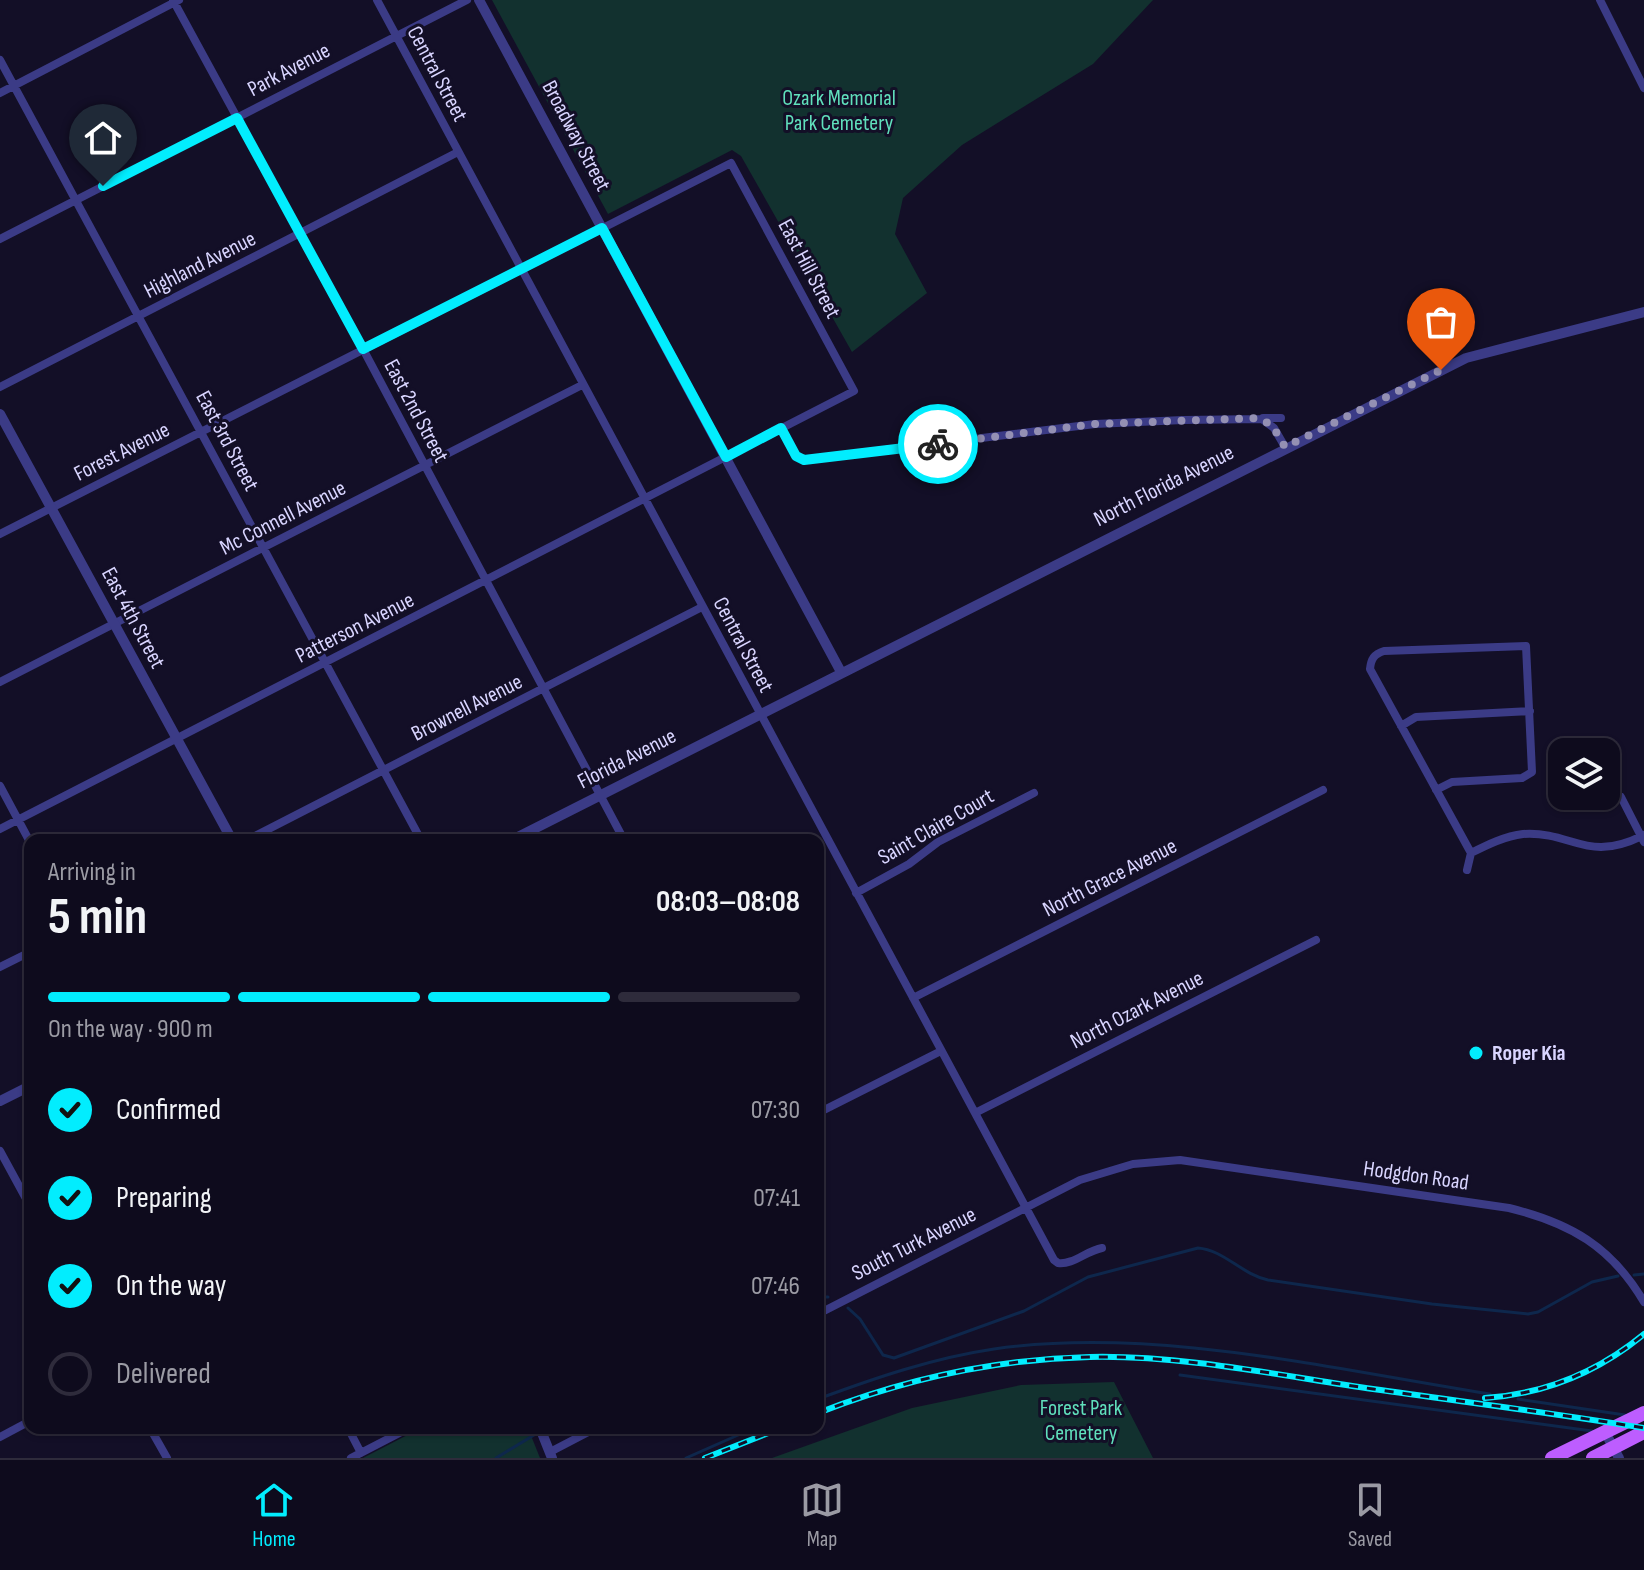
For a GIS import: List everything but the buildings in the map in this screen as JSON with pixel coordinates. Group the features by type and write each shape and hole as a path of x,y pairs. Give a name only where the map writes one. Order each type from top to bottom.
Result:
{"main road":[{"path":"1552,1458 1644,1413"},
{"path":"1595,1458 1616,1453 1644,1432"}],"street":[{"name":"Central Street","path":"377,0 1058,1263 1069,1263 1090,1250 1102,1248"},
{"name":"Park Avenue","path":"0,239 467,0"},
{"name":"Broadway Street","path":"479,0 841,672"},
{"path":"1600,0 1644,88"},
{"path":"0,93 176,1"},
{"name":"East 2nd Street","path":"176,1 621,834"},
{"name":"East 3rd Street","path":"0,60 418,834"},
{"name":"Highland Avenue","path":"0,387 458,152"},
{"name":"Forest Avenue","path":"0,534 731,163"},
{"name":"East Hill Street","path":"731,163 854,391"},
{"name":"North Florida Avenue","path":"760,714 1466,358 1644,312"},
{"name":"Mc Connell Avenue","path":"0,682 582,385"},
{"name":"Patterson Avenue","path":"0,829 854,391"},
{"name":"East 4th Street","path":"0,414 229,834"},
{"path":"1258,418 1272,425 1285,447"},
{"path":"781,428 796,456 804,460 1095,424 1281,418"},
{"name":"Brownell Avenue","path":"259,834 702,607"},
{"path":"1436,790 1452,782 1529,775 1534,767 1526,646 1384,651 1374,656 1370,669 1436,790 1471,853 1467,870"},
{"path":"1401,726 1416,717 1530,711"},
{"name":"Florida Avenue","path":"524,834 760,714"},
{"path":"0,786 26,834"},
{"name":"North Grace Avenue","path":"913,998 1323,790"},
{"name":"Saint Claire Court","path":"856,893 909,864 938,842 1034,793"},
{"path":"1471,853 1499,840 1523,834 1598,849 1643,838 1621,797"},
{"name":"North Ozark Avenue","path":"975,1113 1316,940"},
{"path":"0,967 24,955"},
{"path":"824,1110 941,1051"},
{"path":"0,1101 24,1089"},
{"path":"0,1151 24,1195"},
{"name":"Hodgdon Road","path":"1027,1207 1090,1176 1149,1161 1180,1160 1509,1208 1534,1214 1578,1233 1623,1271 1644,1302"},
{"name":"South Turk Avenue","path":"824,1311 1027,1207"},
{"path":"0,1437 24,1424"},
{"path":"1605,1432 1616,1453"},
{"path":"153,1434 167,1458"},
{"path":"351,1434 361,1453"},
{"path":"351,1458 397,1434"},
{"path":"542,1434 551,1455 586,1434"},
{"path":"1587,1441 1595,1458"}],"green space":[{"name":"Ozark Memorial Park Cemetery","path":"492,0 1153,0 1093,64 962,145 903,198 895,234 927,293 852,352 741,156 732,150 608,214"},
{"name":"Forest Park Cemetery","path":"1114,1382 1153,1458 772,1458 912,1408 1021,1385"},
{"path":"409,1434 530,1434 540,1458 363,1458"}],"waterway":[{"path":"848,1308 860,1319 883,1355 894,1358 1024,1311 1088,1277 1198,1248 1216,1253 1249,1273 1268,1280 1432,1304 1528,1314 1538,1312 1592,1282 1618,1276"},
{"path":"1634,1275 1644,1274"},
{"path":"824,1397 949,1358 994,1349 1055,1343 1117,1343 1242,1354 1490,1394"},
{"path":"1180,1375 1592,1431"},
{"path":"1518,1399 1625,1415"},
{"path":"686,1458 740,1434"},
{"path":"496,1458 534,1435"}],"railway":[{"path":"1485,1398 1528,1392 1569,1379 1608,1359 1644,1334"},
{"path":"824,1411 884,1390 951,1373 1020,1362 1125,1357 1232,1367 1644,1428"},
{"path":"705,1458 766,1434"}],"way so far":[{"path":"938,444 1095,424 1258,418 1272,425 1285,447 1441,370"}],"place":[{"name":"Roper Kia","path":"1476,1053"}],"route":[{"path":"103,186 237,118 363,349 602,228 726,457 781,428 796,456 804,460 938,444"}]}
